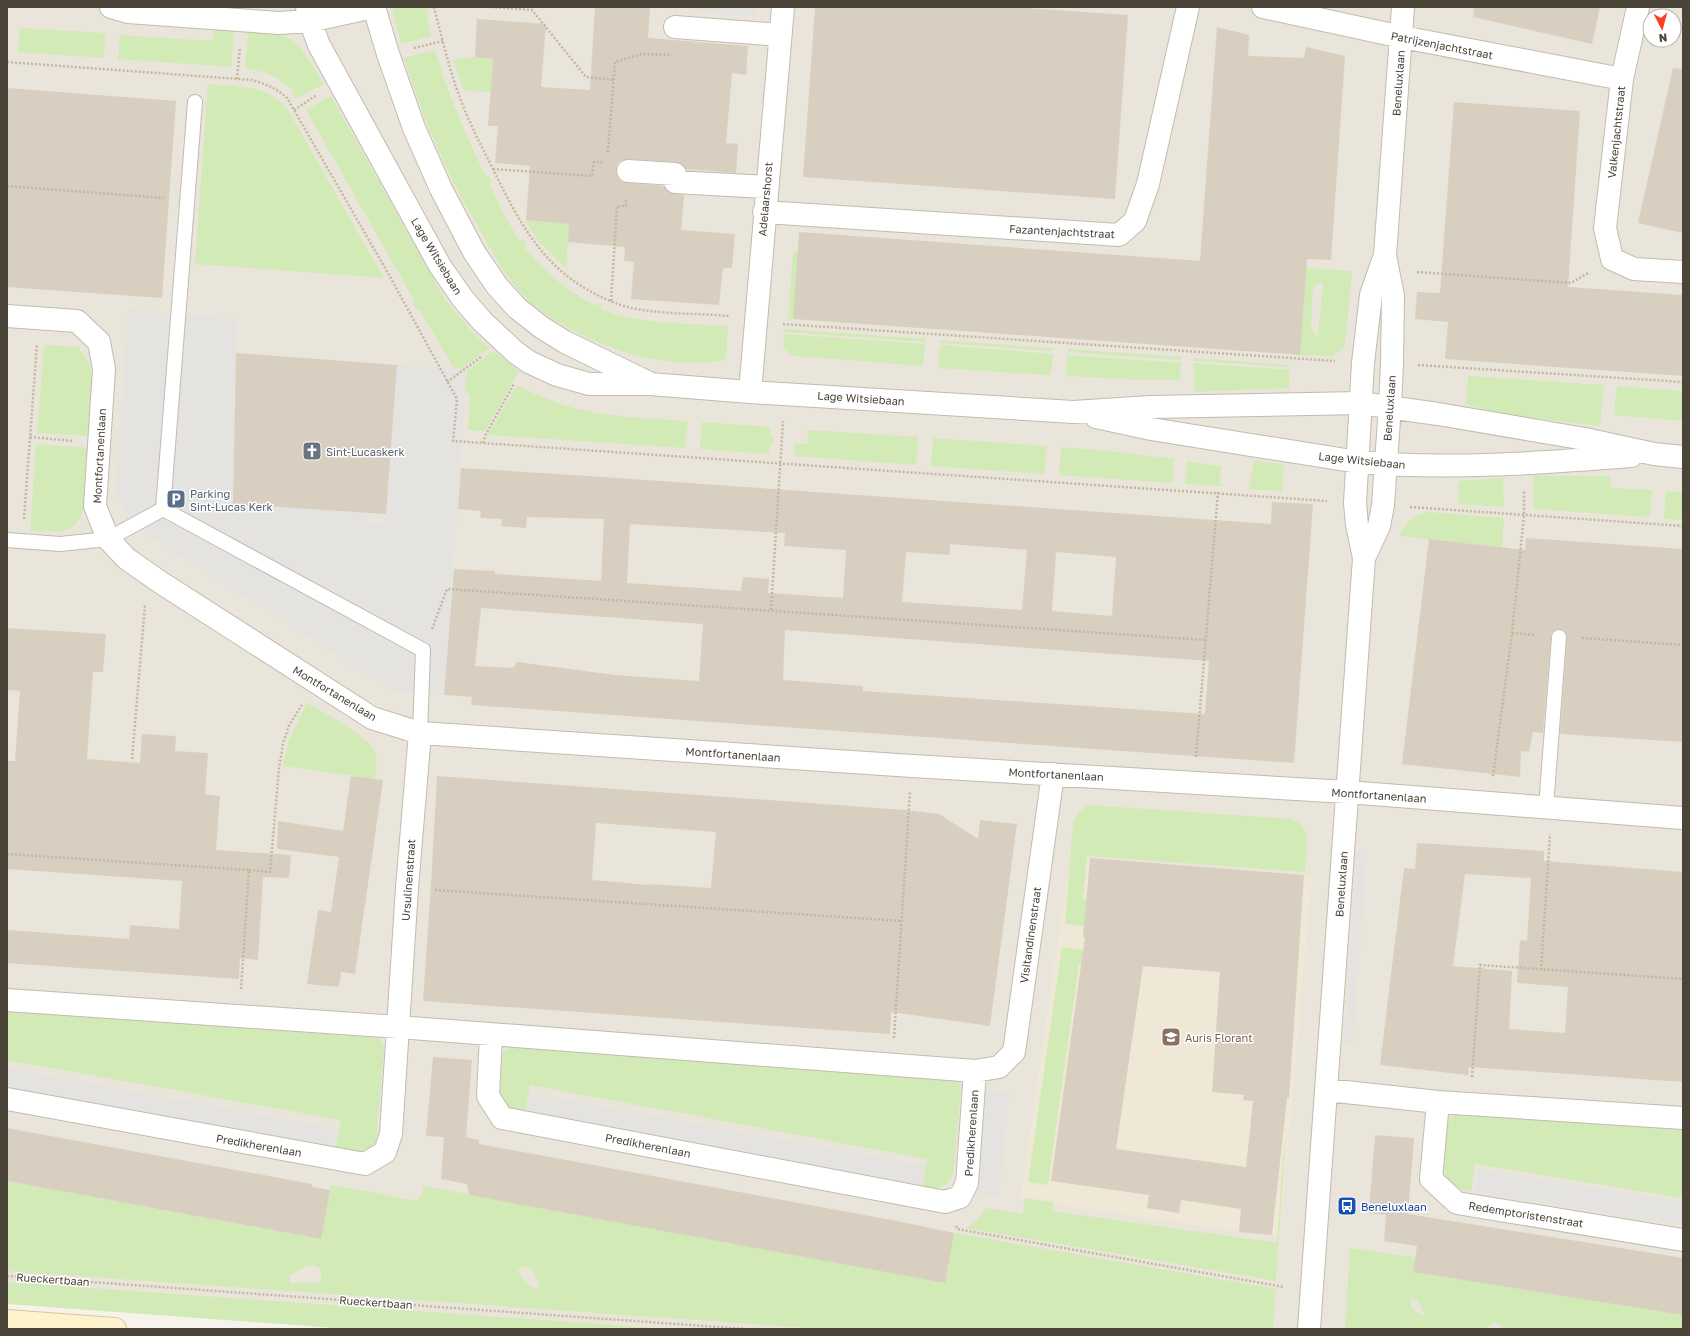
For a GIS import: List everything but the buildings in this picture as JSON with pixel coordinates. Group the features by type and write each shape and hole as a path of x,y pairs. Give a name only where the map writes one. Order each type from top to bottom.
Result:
{"main road":[{"path":"7,1321 115,1329"}],"street":[{"name":"Lage Witsiebaan","path":"111,7 128,12 279,23 309,14 374,7 388,54 414,128 442,189 474,252 497,286 517,308 541,327 565,342 650,384"},
{"name":"Adelaarshorst","path":"750,392 766,188 783,7"},
{"name":"Fazantenjachtstraat","path":"764,212 1119,235 1135,221 1148,184 1188,7"},
{"name":"Patrijzenjachtstraat","path":"1263,7 1402,37 1622,79"},
{"name":"Beneluxlaan","path":"1309,1329 1364,558 1357,525 1355,503 1360,403 1371,295 1385,255 1403,7"},
{"name":"Valkenjachtstraat","path":"1638,7 1622,79 1605,228 1612,259 1634,269 1683,272"},
{"name":"Lage Witsiebaan","path":"309,14 319,45 440,266 463,299 501,340 529,362 557,375 589,384 650,384 750,392 1073,412 1151,407 1360,403 1390,406 1585,439 1654,454 1683,457"},
{"path":"675,27 780,35"},
{"path":"628,171 675,174 675,182 766,188"},
{"name":"Beneluxlaan","path":"1364,558 1379,526 1383,505 1390,406 1393,296 1385,255"},
{"name":"Montfortanenlaan","path":"7,316 77,321 99,342 104,369 95,506 108,539 127,559 160,582 372,718 420,733 912,766 1347,792 1683,818"},
{"name":"Lage Witsiebaan","path":"1073,412 1151,429 1358,462 1385,464 1438,466 1654,454"},
{"name":"Ursulinenstraat","path":"398,1027 420,733"},
{"name":"Visitandinenstraat","path":"976,1071 999,1067 1014,1052 1053,774"},
{"path":"7,1000 398,1027 976,1071"},
{"name":"Predikherenlaan","path":"7,1099 365,1164 385,1152 391,1134 398,1027"},
{"name":"Predikherenlaan","path":"491,1035 488,1096 502,1118 945,1202 960,1197 967,1182 976,1071"},
{"path":"1327,1090 1438,1102 1683,1118"},
{"name":"Redemptoristenstraat","path":"1438,1102 1431,1179 1457,1203 1683,1240"}],"lane":[{"path":"163,509 195,102"},
{"path":"7,540 60,544 108,539 163,509"},
{"path":"163,509 423,650 420,733"},
{"path":"1549,808 1560,637"}],"path":[{"path":"434,7 457,90 469,122 520,223 539,249 553,264 576,282 593,293 610,301 629,308 729,316 756,322 1363,363"},
{"path":"491,7 532,8 586,77 614,80"},
{"path":"608,162 615,62 642,54 672,56 675,27"},
{"path":"493,169 592,176 594,162 622,164 628,171 626,206 617,206 610,301"},
{"path":"7,186 187,200"},
{"path":"1442,274 1560,282"},
{"path":"22,541 38,318"},
{"path":"447,382 501,340"},
{"path":"483,443 490,427 521,372 529,362"},
{"path":"1392,364 1469,367 1683,382"},
{"path":"771,610 785,394"},
{"path":"30,437 99,442"},
{"path":"1489,803 1512,633 1524,515 1524,462"},
{"path":"1194,783 1218,492"},
{"path":"132,759 144,607 160,582"},
{"path":"423,650 447,589 1206,640"},
{"path":"1512,633 1683,645"},
{"path":"7,854 270,872 279,768 283,744 289,725 316,682"},
{"path":"892,1065 912,766"},
{"path":"1541,970 1549,808"},
{"path":"239,1016 249,870"},
{"path":"430,889 901,921"},
{"path":"1470,1104 1480,965 1683,979"},
{"path":"945,1202 957,1229 1312,1292"},
{"name":"Rueckertbaan","path":"7,1276 746,1329"}],"shaded area":[{"path":"7,7 1683,7 1683,1329 602,1329 7,1286"},
{"path":"693,7 755,7 754,16 693,11"},
{"name":"Parking Sint-Lucas Kerk","path":"128,309 237,319 234,504 365,513 365,522 385,524 397,365 467,369 444,695 397,693 143,532 130,517 116,495"},
{"path":"1357,851 1367,851 1353,1043 1344,1043"},
{"name":"Auris Florant","path":"1070,858 1312,875 1280,1237 1020,1199"},
{"path":"7,1068 338,1129 335,1152 7,1091"},
{"path":"984,1090 1009,1093 999,1196 974,1194"},
{"path":"529,1093 926,1166 922,1189 524,1115"},
{"path":"1478,1169 1683,1202 1683,1225 1475,1192"}],"green space":[{"path":"392,7 427,7 429,12 426,13 431,36 401,44"},
{"path":"20,28 105,33 104,58 18,52"},
{"path":"214,29 234,30 231,67 118,59 120,35 212,41"},
{"path":"248,31 276,34 292,41 310,61 324,84 295,99 291,94 294,92 278,78 259,71 245,69"},
{"path":"435,50 471,146 486,177 489,176 492,182 490,184 504,215 520,241 523,239 527,245 525,248 532,257 566,288 596,306 598,303 602,305 600,308 614,314 629,318 662,322 728,326 726,359 717,362 692,363 640,357 605,345 568,328 556,321 525,297 504,271 468,209 443,160 421,107 404,58"},
{"path":"475,57 493,59 491,92 464,91 453,60"},
{"path":"208,84 252,88 271,95 280,101 288,110 384,278 195,264"},
{"path":"331,96 444,298 473,333 489,348 453,375 450,370 453,367 419,309 416,310 412,302 414,300 306,110"},
{"path":"524,220 569,224 566,268 541,244"},
{"path":"793,252 798,252 793,319 788,319"},
{"path":"1306,268 1352,271 1345,345 1332,356 1300,355","holes":["1323,282 1318,336 1311,329 1313,286"]},
{"path":"784,329 926,339 926,342 784,332"},
{"path":"784,334 925,344 923,366 795,356 790,354 783,347"},
{"path":"940,340 1053,348 1053,351 940,343"},
{"path":"44,345 78,347 88,361 93,378 89,436 37,433"},
{"path":"940,345 1053,354 1051,375 938,368"},
{"path":"1068,349 1182,357 1181,360 1068,352"},
{"path":"493,351 519,371 485,431 468,430 470,397 459,377"},
{"path":"1067,355 1181,363 1180,380 1142,380 1066,376"},
{"path":"1194,358 1290,365 1290,367 1195,361"},
{"path":"1194,363 1290,370 1289,388 1194,392"},
{"path":"1468,376 1604,385 1600,426 1517,416 1466,405"},
{"path":"517,385 560,404 600,414 688,421 685,448 488,435"},
{"path":"1617,386 1683,391 1683,421 1614,415"},
{"path":"702,422 771,427 770,436 773,436 773,443 770,444 769,454 700,449"},
{"path":"808,430 918,437 916,465 794,456 795,444 807,444"},
{"path":"933,438 1047,446 1044,474 931,466"},
{"path":"36,444 89,448 85,506 80,519 71,528 60,532 30,531"},
{"path":"1061,447 1174,459 1173,483 1059,475"},
{"path":"1254,460 1284,465 1282,491 1249,489"},
{"path":"1187,461 1222,467 1219,483 1223,484 1222,486 1185,484"},
{"path":"1533,476 1609,476 1611,478 1611,488 1652,490 1650,517 1534,509"},
{"path":"1503,478 1504,507 1458,504 1459,481"},
{"path":"1666,491 1683,492 1683,520 1664,519"},
{"path":"1429,512 1504,518 1502,547 1400,536 1407,522 1419,514"},
{"path":"307,702 364,738 374,751 376,758 375,779 283,766 289,740"},
{"path":"1089,805 1291,819 1302,826 1307,837 1305,872 1087,856 1083,899 1093,900 1092,927 1065,924 1073,822 1079,811"},
{"path":"1062,947 1085,950 1083,964 1079,964 1048,1185 1028,1182"},
{"path":"7,1011 378,1038 384,1049 376,1141 368,1150 363,1152 335,1152 341,1120 7,1060"},
{"path":"513,1047 952,1078 958,1081 961,1089 953,1175 947,1183 940,1187 922,1189 927,1159 530,1085 524,1115 509,1110 501,1096 500,1090 503,1053 505,1050"},
{"path":"1458,1114 1683,1130 1683,1198 1475,1164 1471,1191 1461,1189 1454,1186 1446,1178 1444,1165 1447,1121 1450,1117"},
{"path":"1286,1135 1276,1281 966,1228 978,1220 985,1208 1023,1214 1025,1198 1053,1202 1052,1211 1277,1243 1283,1156"},
{"path":"7,1181 320,1239 331,1185 419,1201 424,1186 945,1283 954,1233 1276,1289 1273,1329 822,1329 7,1271","holes":["315,1265 321,1269 321,1278 318,1283 290,1283 289,1276 306,1266","523,1267 529,1267 534,1272 540,1286 538,1289 523,1279 518,1270"]},
{"path":"1350,1248 1415,1257 1413,1272 1683,1315 1683,1329 1503,1329 1495,1322 1489,1325 1488,1329 1345,1329","holes":["1411,1299 1415,1299 1419,1303 1424,1314 1422,1316 1411,1306"]},
{"path":"7,1282 669,1329 348,1329 7,1304"}],"place":[{"name":"Sint-Lucaskerk","path":"312,451"},
{"name":"Parking Sint-Lucas Kerk","path":"176,499"},
{"name":"Auris Florant","path":"1171,1037"},
{"name":"Beneluxlaan","path":"1347,1206"}]}
